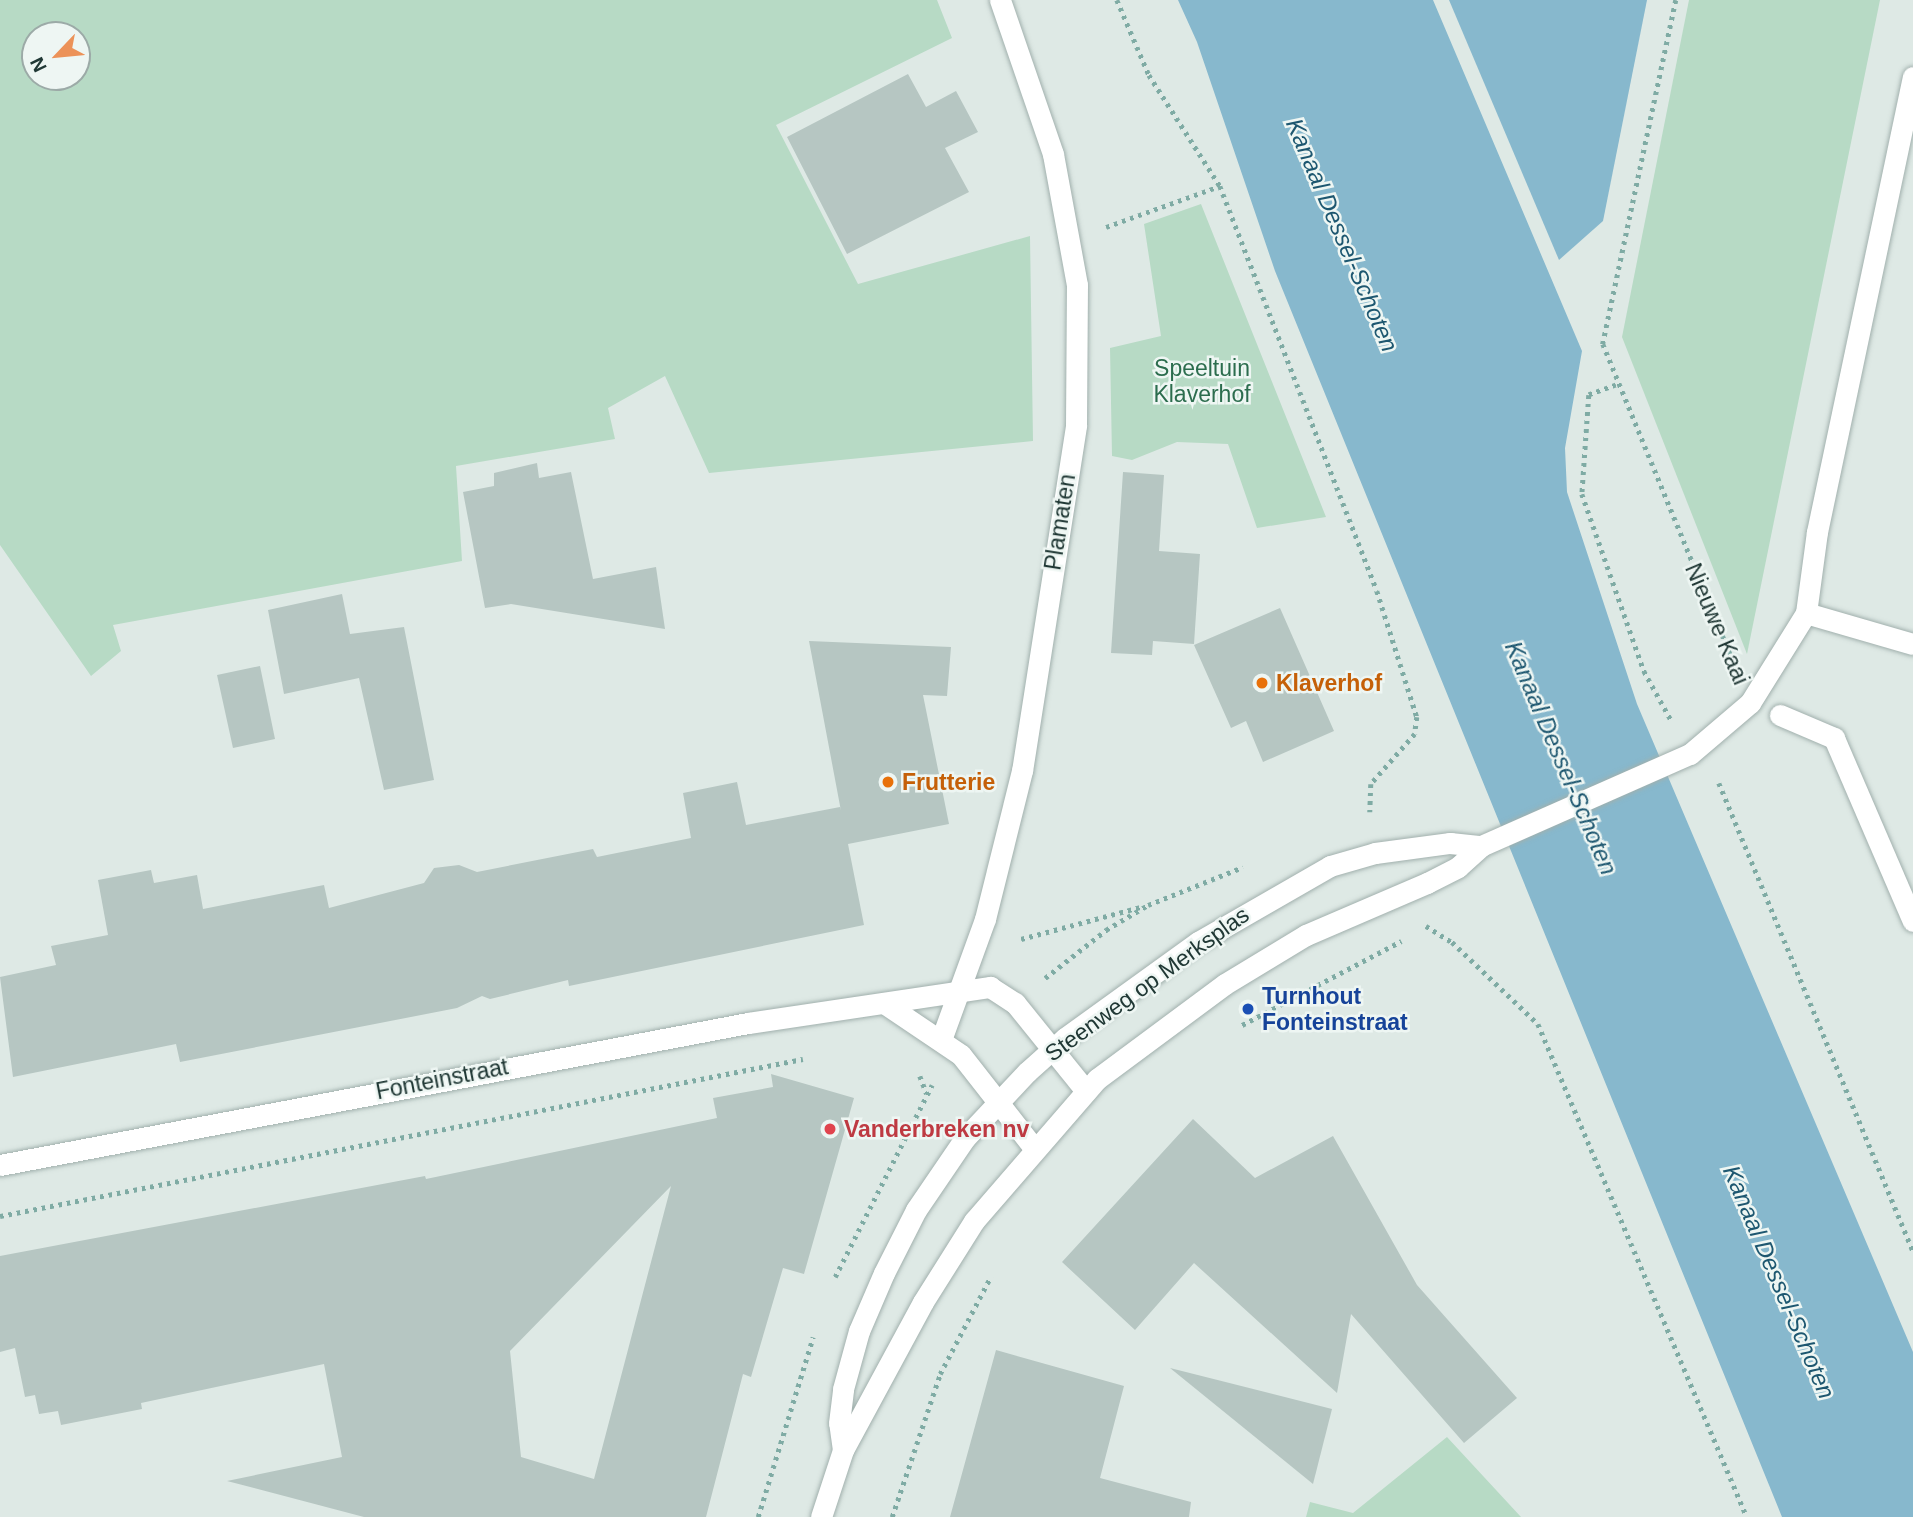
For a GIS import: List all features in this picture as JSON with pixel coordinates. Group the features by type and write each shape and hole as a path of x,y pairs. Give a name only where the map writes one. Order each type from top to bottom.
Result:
{"street":[{"name":"Plamaten","path":"941,1040 975,947 1022,771 1076,425 1077,285 1053,154 1000,0"},
{"name":"Nieuwe Kaai","path":"1750,703 1806,613 1817,532 1913,77"},
{"path":"1806,613 1913,644"},
{"name":"Steenweg op Merksplas","path":"821,1517 843,1450 923,1302 967,1233 1034,1148 1086,1091 1137,1045 1225,984 1306,935 1458,867 1490,842 1688,754 1750,703"},
{"path":"1780,715 1833,738 1913,920"},
{"name":"Steenweg op Merksplas","path":"843,1450 839,1423 843,1390 859,1331 884,1273 916,1210 997,1101 1054,1047 1198,942 1330,866 1375,853 1450,843 1490,842"},
{"name":"Fonteinstraat","path":"0,1166 721,1028 887,1005 990,987 1015,1003 1054,1047 1086,1091"},
{"path":"887,1005 961,1055 1034,1148"}],"path":[{"path":"1117,0 1149,75 1220,186 1377,591 1417,717 1415,734 1371,784 1370,814"},
{"name":"Nieuwe Kaai","path":"1676,0 1603,344 1616,385 1750,703"},
{"path":"1068,241 1220,186"},
{"path":"1616,385 1589,395 1582,494 1644,671 1688,754 1913,1251"},
{"path":"975,947 1148,905"},
{"path":"1415,931 1423,923 1452,942 1538,1024 1747,1517"},
{"path":"1235,1030 1406,937"},
{"path":"0,1216 808,1058"},
{"path":"919,1073 927,1094"},
{"path":"892,1517 940,1374 994,1268"}],"green space":[{"path":"0,0 937,0 952,38 776,125 858,284 1030,236 1033,441 709,473 665,376 608,408 615,439 456,466 462,561 113,625 121,651 91,676 0,545"},
{"path":"1689,0 1880,0 1747,654 1622,337"},
{"name":"Speeltuin Klaverhof","path":"1201,204 1326,517 1257,528 1228,444 1177,442 1132,460 1112,456 1110,348 1161,336 1144,224"},
{"path":"1447,1437 1521,1517 1306,1517 1310,1502 1353,1513"}],"water":[{"name":"Kanaal Dessel-Schoten","path":"1178,0 1433,0 1582,351 1565,448 1567,492 1637,704 1913,1352 1913,1517 1782,1517 1275,271 1197,42"},
{"path":"1449,0 1647,0 1603,221 1559,260"}],"building":[{"path":"908,74 926,107 956,91 978,132 945,148 969,192 847,254 787,137"},
{"path":"537,463 539,478 571,472 593,579 656,567 665,629 511,604 485,608 463,492 494,486 494,473"},
{"path":"1123,472 1164,475 1159,551 1200,554 1194,644 1153,641 1152,655 1111,653"},
{"path":"342,594 350,634 404,627 434,780 384,790 359,678 284,694 268,610"},
{"name":"Klaverhof","path":"1280,608 1334,731 1263,762 1246,721 1231,728 1194,645"},
{"path":"809,641 951,647 947,696 923,695 949,824 848,844 864,925 569,986 568,980 490,999 482,996 457,1008 180,1062 176,1044 13,1077 0,977 56,965 51,946 108,935 98,880 151,870 154,883 197,875 203,909 324,885 329,908 424,883 434,868 459,865 477,872 593,849 597,857 691,838 683,793 737,782 746,825 840,807 841,811"},
{"path":"260,666 275,739 233,748 217,675"},
{"path":"771,1074 854,1098 804,1274 783,1268 751,1377 743,1374 706,1517 364,1517 227,1481 342,1457 324,1364 141,1403 142,1409 61,1425 58,1411 39,1414 35,1395 25,1397 15,1348 0,1352 0,1256 425,1176 426,1179 717,1118 713,1098 773,1087","holes":["671,1186 594,1479 521,1457 510,1351"]},
{"path":"1193,1119 1255,1178 1333,1136 1417,1285 1517,1398 1464,1443 1351,1314 1337,1393 1194,1263 1135,1330 1062,1262"},
{"path":"996,1350 1124,1386 1100,1478 1191,1502 1189,1517 950,1517"},
{"path":"1170,1368 1332,1409 1313,1484"}],"place":[{"name":"Klaverhof","path":"1262,683"},
{"name":"Frutterie","path":"888,782"},
{"name":"Turnhout Fonteinstraat","path":"1248,1009"},
{"name":"Vanderbreken nv","path":"830,1129"}]}
